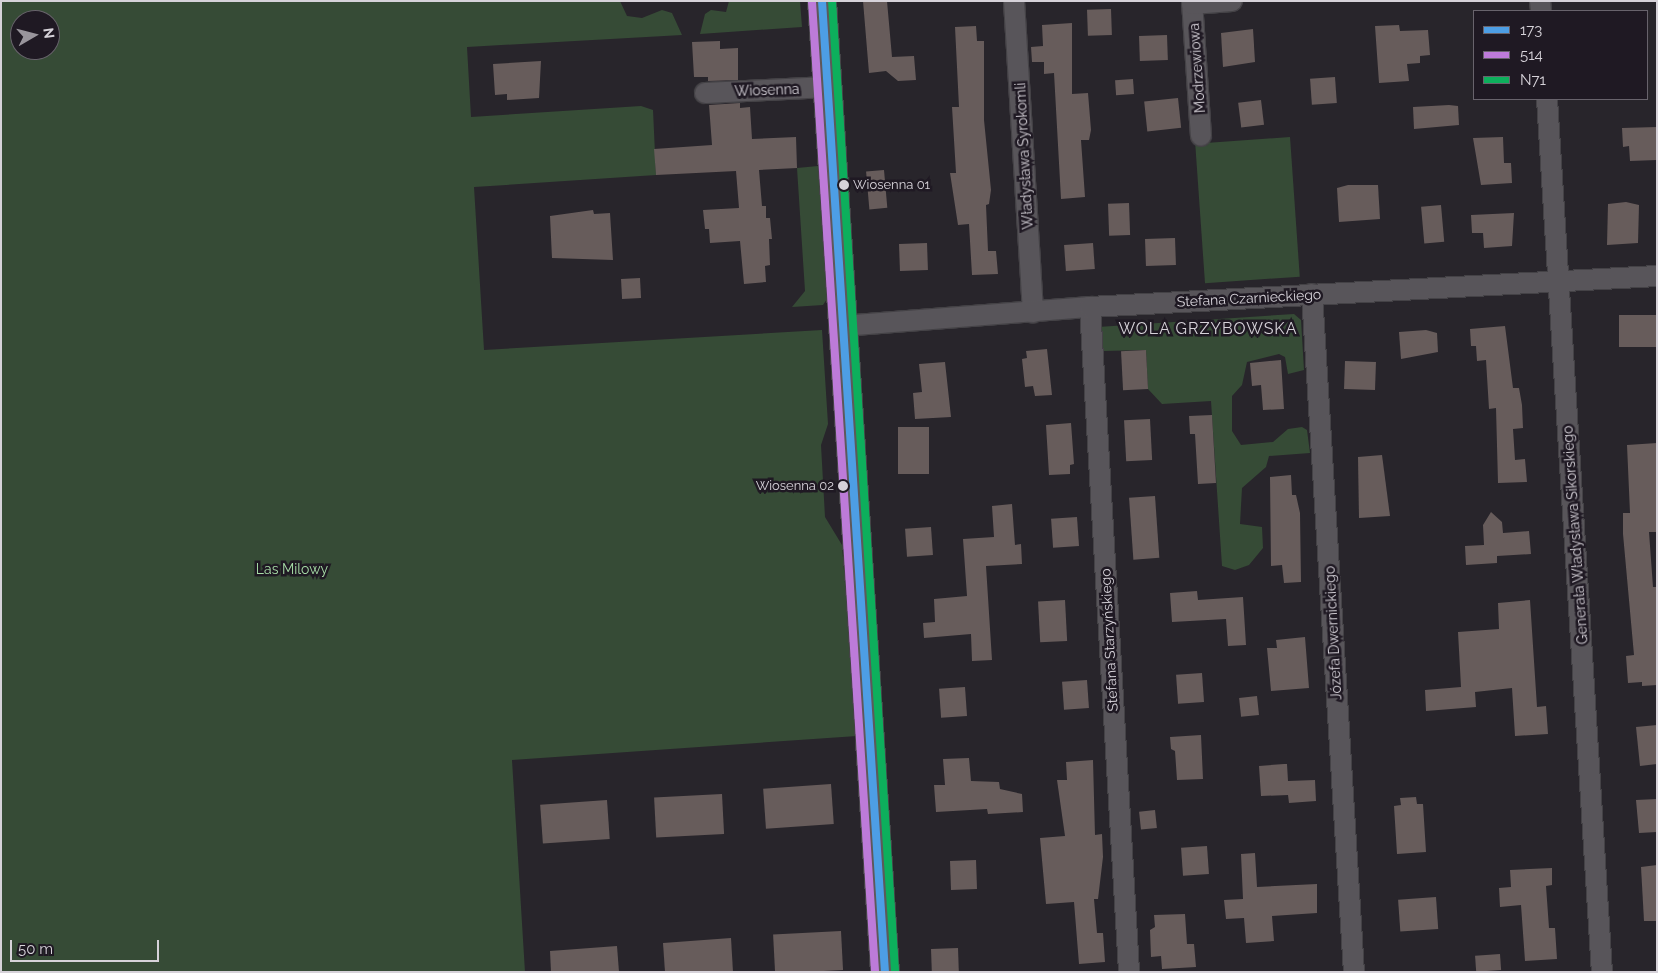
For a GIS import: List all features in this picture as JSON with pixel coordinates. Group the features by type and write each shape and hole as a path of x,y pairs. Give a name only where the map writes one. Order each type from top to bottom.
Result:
{"street":[{"path":"822,1 884,972"},
{"name":"Władysława Syrokomli","path":"1014,1 1033,312"},
{"path":"1192,3 1232,1"},
{"name":"Modrzewiowa","path":"1192,3 1201,136"},
{"name":"Wiosenna","path":"706,93 828,88"},
{"name":"Generała Władysława Sikorskiego","path":"1547,100 1602,972"},
{"name":"Stefana Czarnieckiego","path":"842,326 1090,307 1657,276"},
{"name":"Józefa Dwernickiego","path":"1312,294 1354,972"},
{"name":"Stefana Starzyńskiego","path":"1090,307 1129,972"}],"green space":[{"name":"Las Milowy","path":"1,1 620,1 627,16 642,18 662,10 672,13 682,35 467,47 471,117 641,106 653,110 656,175 474,187 484,350 822,330 828,424 821,445 825,517 842,545 857,736 512,760 525,972 1,972"},
{"path":"729,1 800,1 802,27 700,34 705,14 711,10 726,12"},
{"path":"1290,137 1300,277 1205,283 1195,144"},
{"path":"818,166 827,299 823,305 792,307 805,291 797,168"},
{"path":"1294,314 1301,320 1304,370 1288,374 1285,357 1279,354 1247,362 1242,385 1232,396 1232,431 1241,445 1273,442 1288,429 1302,427 1307,430 1310,453 1269,456 1266,467 1242,488 1240,524 1262,527 1263,548 1249,565 1235,570 1222,566 1211,401 1162,404 1148,389 1146,350 1103,351 1099,348 1098,327"}],"building":[{"path":"863,1 887,1 892,57 914,56 916,80 898,81 886,71 869,73"},
{"path":"1111,9 1112,35 1088,36 1087,10"},
{"path":"1072,23 1072,94 1088,93 1091,130 1089,140 1081,140 1085,197 1061,199 1054,73 1044,74 1044,62 1032,62 1031,47 1043,46 1042,25"},
{"path":"1399,25 1400,31 1428,30 1430,55 1420,56 1420,63 1407,64 1409,81 1379,83 1375,26"},
{"path":"976,26 977,41 984,41 984,120 991,190 989,204 986,205 988,251 996,251 998,274 972,275 969,224 958,225 950,173 956,173 952,107 959,107 955,27"},
{"path":"1253,29 1255,62 1223,67 1221,33"},
{"path":"1167,35 1168,60 1140,61 1139,36"},
{"path":"720,41 720,49 738,48 738,80 708,81 708,77 694,77 692,42"},
{"path":"541,61 539,98 507,100 507,94 495,95 493,64"},
{"path":"1335,77 1337,103 1312,105 1310,79"},
{"path":"1133,79 1134,94 1116,95 1115,80"},
{"path":"1178,98 1181,128 1147,131 1144,102"},
{"path":"1261,100 1264,125 1241,128 1238,103"},
{"path":"740,103 740,108 750,107 752,139 796,137 797,168 759,170 762,206 766,206 766,218 770,218 772,239 769,239 770,265 765,266 766,282 744,284 740,241 710,243 709,229 705,229 703,210 739,208 736,171 656,175 654,149 712,145 709,105"},
{"path":"1458,106 1459,125 1414,129 1413,107"},
{"path":"1657,127 1657,160 1630,161 1629,146 1623,147 1622,128"},
{"path":"1503,137 1504,163 1511,163 1512,183 1481,185 1473,138"},
{"path":"884,170 887,208 869,209 866,172"},
{"path":"1348,185 1378,185 1380,219 1339,222 1337,188"},
{"path":"1626,202 1639,205 1638,243 1607,245 1608,204"},
{"path":"1129,203 1130,235 1109,236 1108,204"},
{"path":"1441,205 1444,242 1424,244 1421,207"},
{"path":"593,210 594,214 610,213 613,260 552,258 550,216"},
{"path":"1514,213 1512,246 1484,248 1483,233 1472,233 1471,215"},
{"path":"1175,238 1176,265 1146,266 1145,239"},
{"path":"927,243 928,270 900,271 899,244"},
{"path":"1093,243 1095,269 1066,271 1064,245"},
{"path":"640,278 641,298 622,299 621,279"},
{"path":"1619,315 1657,315 1657,347 1619,347"},
{"path":"1505,326 1513,388 1519,388 1522,405 1523,428 1513,429 1515,460 1525,459 1527,482 1498,483 1496,408 1489,409 1486,360 1477,361 1476,346 1471,346 1470,329"},
{"path":"1426,330 1437,333 1438,352 1401,359 1399,332"},
{"path":"1047,349 1052,395 1035,396 1033,386 1025,387 1022,359 1027,358 1026,351"},
{"path":"1146,350 1148,389 1123,390 1121,351"},
{"path":"1281,360 1284,409 1263,410 1261,385 1252,386 1250,363"},
{"path":"1345,361 1376,362 1375,390 1344,389"},
{"path":"945,362 951,417 915,419 913,393 922,392 919,364"},
{"path":"1212,415 1216,483 1198,484 1195,434 1190,434 1189,416"},
{"path":"1150,419 1152,460 1126,461 1124,420"},
{"path":"1071,423 1074,464 1070,465 1070,474 1049,475 1046,425"},
{"path":"898,427 929,427 929,474 898,474"},
{"path":"1657,443 1657,532 1649,532 1653,587 1657,587 1657,685 1642,686 1642,682 1628,683 1626,656 1634,655 1623,534 1623,513 1630,513 1627,445"},
{"path":"1382,455 1390,516 1359,518 1358,457"},
{"path":"1291,475 1292,495 1296,495 1300,513 1301,582 1284,583 1282,565 1271,566 1270,477"},
{"path":"1155,496 1159,558 1133,560 1129,498"},
{"path":"1012,504 1015,545 1021,544 1022,564 986,566 992,660 972,661 971,634 924,638 923,623 935,622 934,599 967,596 963,539 994,537 992,506"},
{"path":"1491,512 1502,522 1503,533 1529,531 1531,554 1497,556 1497,563 1466,565 1465,546 1484,545 1483,525"},
{"path":"1077,517 1079,546 1053,548 1051,519"},
{"path":"931,527 933,555 907,557 905,529"},
{"path":"1197,591 1198,600 1243,597 1246,645 1228,646 1226,619 1172,622 1170,593"},
{"path":"1065,600 1067,641 1040,642 1038,601"},
{"path":"1530,600 1537,707 1546,706 1548,734 1515,736 1512,688 1475,692 1476,707 1426,711 1425,690 1461,687 1458,632 1499,629 1498,603"},
{"path":"1305,637 1309,688 1271,691 1267,648 1277,648 1276,640"},
{"path":"1202,673 1204,702 1178,704 1176,675"},
{"path":"1087,680 1089,708 1064,710 1062,682"},
{"path":"965,687 967,716 941,718 939,689"},
{"path":"1257,696 1259,715 1241,717 1239,698"},
{"path":"1657,725 1657,764 1640,766 1636,727"},
{"path":"1201,735 1203,779 1177,780 1175,751 1171,749 1170,737"},
{"path":"969,758 971,781 999,782 1000,789 1022,794 1023,812 988,814 987,809 936,812 934,785 945,785 943,759"},
{"path":"1093,760 1095,835 1102,834 1103,857 1098,899 1094,899 1097,933 1103,933 1105,962 1079,964 1074,902 1046,904 1040,838 1065,836 1057,780 1067,780 1066,762"},
{"path":"1287,764 1288,781 1315,780 1316,801 1289,803 1288,795 1261,796 1259,766"},
{"path":"831,784 834,824 766,829 763,789"},
{"path":"722,794 724,834 656,838 654,798"},
{"path":"1416,797 1417,804 1423,804 1426,852 1397,854 1394,806 1401,805 1400,798"},
{"path":"1657,799 1657,832 1639,833 1636,800"},
{"path":"607,800 610,839 543,844 540,805"},
{"path":"1155,810 1157,828 1141,830 1139,812"},
{"path":"1207,846 1209,874 1183,876 1181,848"},
{"path":"1255,853 1257,887 1317,884 1317,913 1272,916 1274,941 1246,943 1244,918 1226,919 1224,900 1243,899 1241,854"},
{"path":"976,860 977,889 951,890 950,861"},
{"path":"1657,865 1657,921 1644,921 1641,867"},
{"path":"1552,868 1552,885 1546,886 1549,928 1555,928 1557,959 1525,961 1521,905 1500,907 1499,888 1511,887 1510,870"},
{"path":"1436,897 1438,929 1400,932 1398,900"},
{"path":"1185,914 1187,944 1194,944 1196,967 1162,969 1161,956 1151,957 1150,930 1155,927 1154,915"},
{"path":"841,931 843,970 775,972 773,935"},
{"path":"731,938 733,972 665,972 663,943"},
{"path":"617,946 619,972 551,972 550,951"},
{"path":"958,948 959,972 932,972 931,949"},
{"path":"1500,954 1501,970 1476,972 1475,956"}],"transit line":[{"name":"173","path":"822,1 885,972"},
{"name":"N71","path":"832,1 895,971"},
{"name":"514","path":"812,2 875,972"}],"place":[{"name":"Wiosenna 01","path":"844,185"},
{"name":"Wiosenna 02","path":"843,486"}],"district":[{"name":"WOLA GRZYBOWSKA","path":"1208,329"}]}
